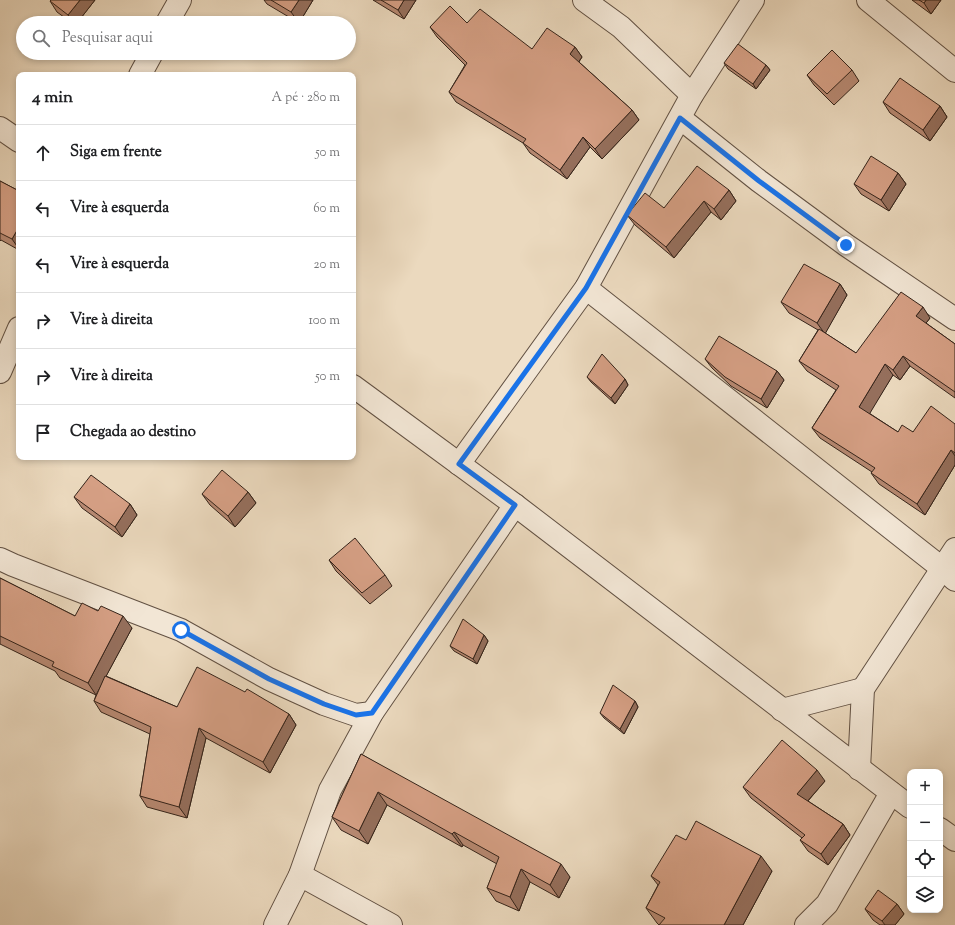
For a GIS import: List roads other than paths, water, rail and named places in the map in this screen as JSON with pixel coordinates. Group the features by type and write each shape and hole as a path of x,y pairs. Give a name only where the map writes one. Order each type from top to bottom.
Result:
{"street":[{"path":"172,16 180,0"},
{"path":"584,0 621,27 692,95"},
{"path":"459,464 586,288 692,95 753,0"},
{"path":"868,0 955,71"},
{"path":"142,72 148,60"},
{"path":"680,118 759,181 846,245 955,319"},
{"path":"0,128 16,139"},
{"path":"586,288 949,574"},
{"path":"0,372 16,335"},
{"path":"356,388 515,505 907,805"},
{"path":"275,925 300,875 330,790 372,713 515,505"},
{"path":"860,768 863,689 949,574 955,549"},
{"path":"0,559 181,630 269,679 324,704 356,715 372,713"},
{"path":"782,710 863,689"},
{"path":"806,925 827,904 891,793"},
{"path":"943,830 955,840"},
{"path":"300,875 391,925"}]}
